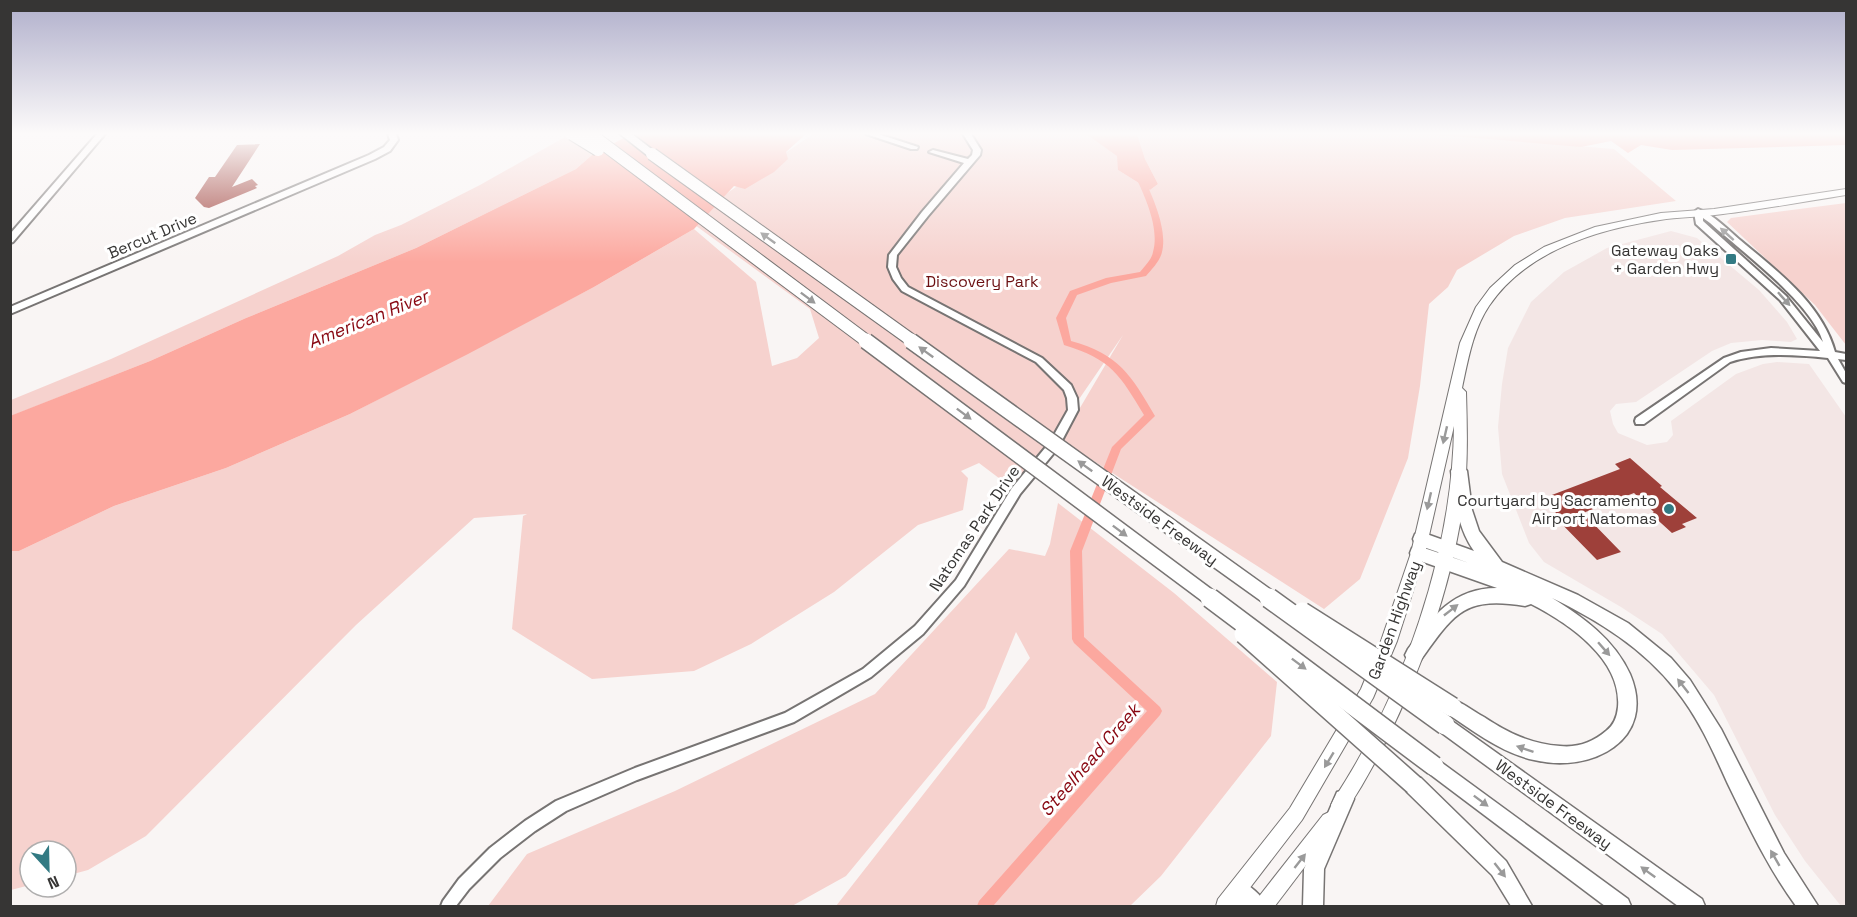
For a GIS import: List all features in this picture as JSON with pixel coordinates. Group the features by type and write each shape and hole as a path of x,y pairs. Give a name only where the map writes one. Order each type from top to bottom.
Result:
{"highway":[{"path":"640,177 677,200"},
{"name":"Westside Freeway","path":"646,177 1621,906"},
{"name":"Westside Freeway","path":"684,177 1183,537 1449,716 1695,906"},
{"path":"1460,471 1465,518 1470,532 1481,550 1502,570"},
{"path":"1419,546 1502,570 1571,598 1600,613 1635,637 1673,673 1701,711 1771,850 1808,906"},
{"path":"1445,554 1526,593 1587,632 1599,644 1622,676 1628,706 1621,730 1613,740 1602,748 1572,756 1535,752 1449,716"},
{"path":"1184,579 1414,785 1499,868 1522,906"},
{"path":"1414,654 1445,612 1468,599 1482,596 1514,597 1558,613"},
{"path":"1313,906 1314,869 1344,799"},
{"path":"1231,902 1256,906"}],"main road":[{"name":"Garden Highway","path":"1231,902 1296,814 1367,693 1389,641 1419,546 1466,344 1482,307 1503,280 1532,258 1564,241 1599,229 1642,219 1846,192"},
{"name":"Garden Highway","path":"1264,906 1305,855 1344,799 1387,720 1414,654 1445,554 1455,509 1460,471 1460,366"}],"street":[{"path":"10,240 64,177"},
{"name":"Bercut Drive","path":"10,312 325,177"},
{"name":"Natomas Park Drive","path":"448,906 464,884 495,853 561,806 635,774 789,718 867,673 919,630 960,584 1016,491 1054,445 1073,410 1068,388 1039,360 905,289 897,279 892,267 893,255 956,177"},
{"path":"1698,212 1699,222 1783,298 1817,342 1831,356 1846,380"},
{"path":"1640,421 1727,360 1737,356 1775,350 1846,357"}],"shaded area":[{"path":"1671,231 1697,238 1759,290 1787,322 1797,339 1791,342 1762,340 1731,343 1712,351 1636,402 1616,404 1610,411 1618,433 1647,445 1667,442 1673,435 1671,421 1736,374 1763,364 1777,362 1809,364 1846,417 1846,906 1841,906 1805,861 1775,815 1714,695 1662,634 1544,562 1529,543 1502,474 1498,427 1508,348 1531,302 1564,272 1607,248"}],"green space":[{"path":"495,177 560,177 416,248 246,318 150,361 11,416 11,400 111,359 338,256 375,235 401,225"},
{"name":"Discovery Park","path":"751,177 1129,177 1150,190 1158,184 1154,177 1647,177 1676,201 1565,218 1514,236 1457,270 1448,287 1429,304 1420,386 1408,458 1360,579 1324,609 1061,440 1123,335 1016,491 979,463 961,471 968,478 963,510 918,525 834,592 751,644 694,671 592,679 512,629 523,516 527,514 474,518 356,625 146,836 88,870 78,873 78,839 18,839 18,888 11,890 11,551 19,551 114,506 226,468 350,414 594,287 694,229 756,282 772,366 797,358 819,338 810,309 688,220"},
{"path":"1846,203 1846,345 1815,305 1727,222 1731,218"},
{"path":"1058,503 1174,593 1277,682 1271,736 1161,876 1130,906 836,906 1030,658 1016,632 985,708 846,876 792,906 488,906 527,854 675,791 875,694 1009,549 1045,556 1050,544"}],"water":[{"name":"American River","path":"560,177 766,177 745,189 734,186 694,229 594,287 350,414 226,468 114,506 19,551 11,551 10,416 150,361 246,318 416,248"},
{"path":"1129,177 1154,177 1158,184 1150,190"}],"building":[{"path":"209,177 239,177 232,187 252,179 258,185 255,186 257,188 209,208 204,207 195,198"},
{"name":"Courtyard by Sacramento Airport Natomas","path":"1630,458 1697,518 1682,524 1686,527 1672,533 1651,514 1654,512 1634,493 1583,513 1621,552 1597,560 1553,515 1556,513 1553,509 1555,509 1544,498 1620,469 1615,464"}],"waterway":[{"name":"Steelhead Creek","path":"984,906 1156,711 1078,639 1076,551 1117,447 1150,416 1126,378 1109,361 1098,354 1067,343 1061,318 1073,293 1109,280 1143,274 1156,257 1159,242 1156,222 1139,177"}],"place":[{"name":"Gateway Oaks + Garden Hwy","path":"1731,259"},
{"name":"Courtyard by Sacramento Airport Natomas","path":"1669,509"}]}
